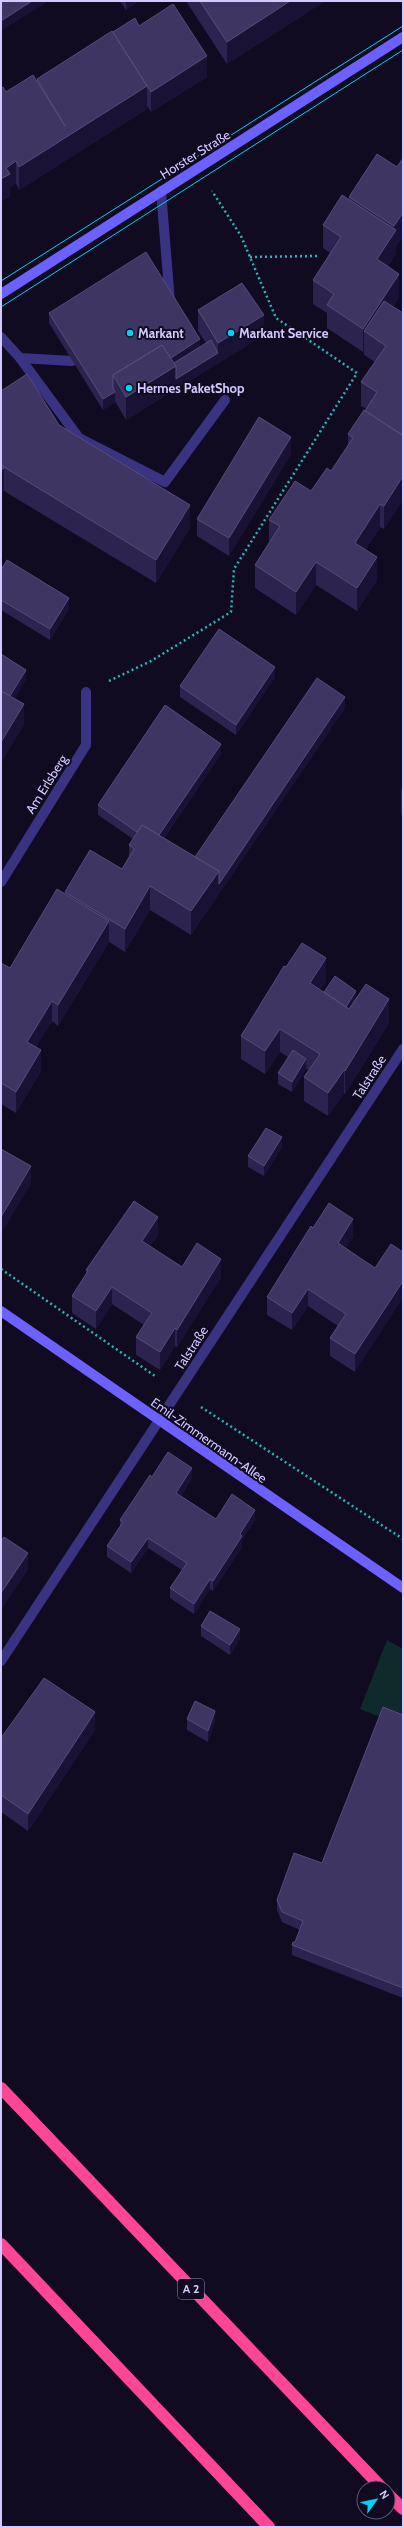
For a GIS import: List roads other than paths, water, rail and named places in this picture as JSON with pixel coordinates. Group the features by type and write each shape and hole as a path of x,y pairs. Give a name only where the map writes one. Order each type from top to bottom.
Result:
{"highway":[{"name":"A 2","path":"1,2088 374,2480"},
{"path":"1,2244 269,2527"}],"main road":[{"name":"Horster Straße","path":"1,294 403,37"},
{"name":"Emil-Zimmermann-Allee","path":"1,1311 403,1588"}],"street":[{"path":"161,192 170,302"},
{"path":"1,337 20,358 79,438 165,482 226,400"},
{"path":"20,358 72,361"},
{"name":"Am Erlsberg","path":"1,882 86,744 86,692"},
{"name":"Talstraße","path":"1,1661 403,1049"}],"tram line":[{"path":"1,281 403,26"},
{"path":"1,307 403,50"}],"place":[{"name":"Markant","path":"130,333"},
{"name":"Markant Service","path":"231,333"},
{"name":"Hermes PaketShop","path":"129,388"}]}
